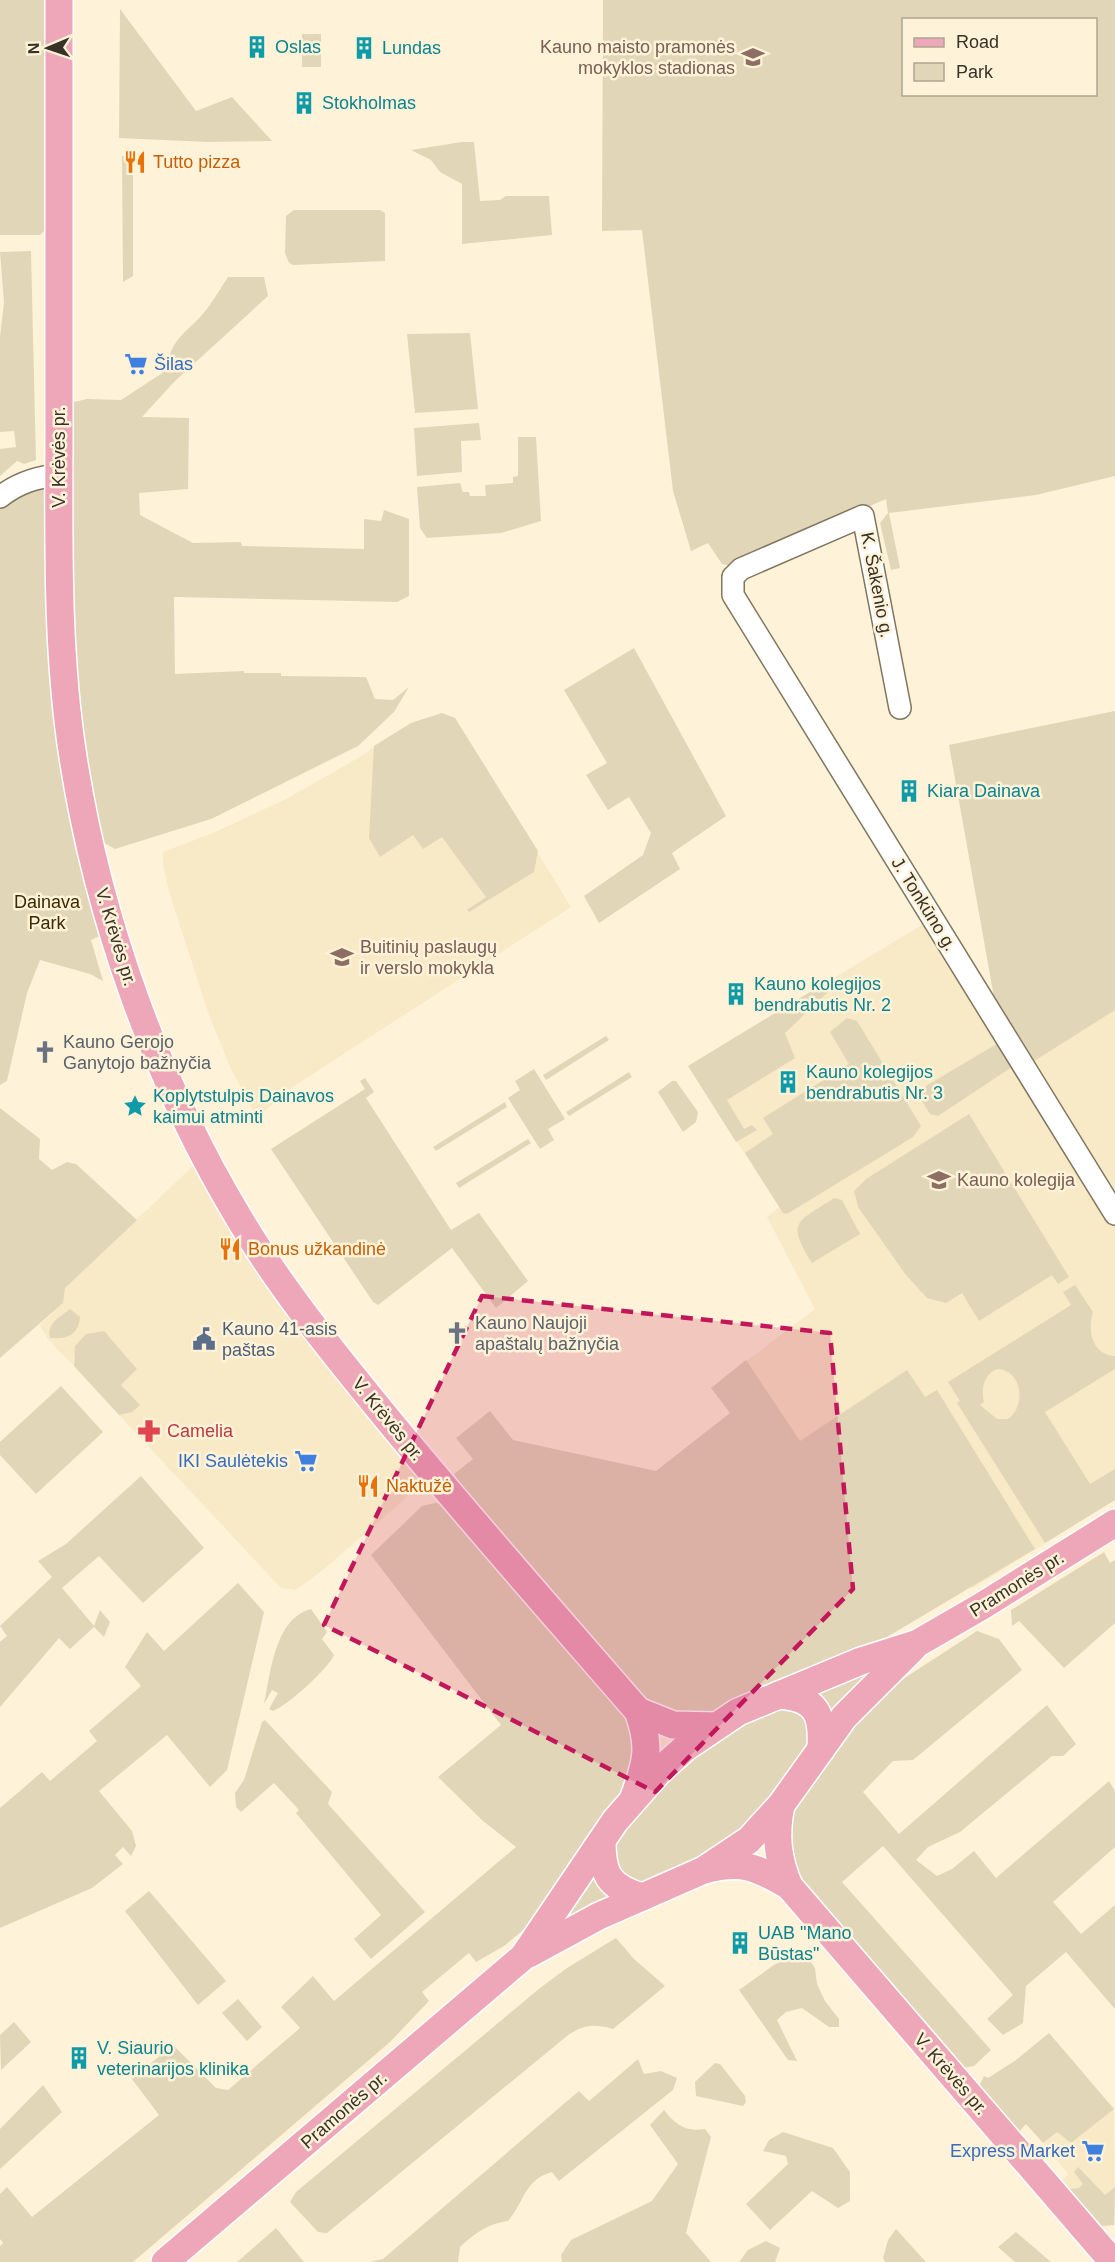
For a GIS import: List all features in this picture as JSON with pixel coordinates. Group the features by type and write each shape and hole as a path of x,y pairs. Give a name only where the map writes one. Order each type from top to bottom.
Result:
{"main road":[{"name":"V. Krėvės pr.","path":"59,0 60,595 66,696 83,811 94,863 126,974 170,1085 239,1219 303,1314 437,1479 638,1711 648,1741 644,1771 634,1797"},
{"name":"Pramonės pr.","path":"523,1957 634,1797 686,1747 738,1712 861,1661 918,1643 1115,1523"},
{"name":"Pramonės pr.","path":"165,2262 523,1957 642,1897 704,1870 749,1840 781,1805 844,1717 918,1643"},
{"path":"779,1695 795,1696 807,1702 818,1712 822,1727 821,1749"},
{"name":"V. Krėvės pr.","path":"638,1711 674,1725 716,1726"},
{"name":"V. Krėvės pr.","path":"781,1805 777,1843 781,1867 789,1886 1113,2262"},
{"path":"602,1841 603,1865 610,1880 623,1891 642,1897"},
{"name":"V. Krėvės pr.","path":"704,1870 732,1864 748,1865 789,1886"}],"street":[{"path":"0,497 14,486 40,477 59,475"},
{"name":"K. Šakenio g.","path":"733,595 733,577 741,569 863,516 900,708"},
{"name":"J. Tonkūno g.","path":"733,595 1115,1214"}],"highlighted area":[{"path":"482,1296 830,1333 853,1589 655,1792 324,1625"}],"shaded area":[{"name":"Kauno kolegija","path":"1115,711 1115,1500 973,1588 758,1438 711,1388 815,1309 767,1217 779,1207 688,1066 925,923 998,1043 916,1093 930,1114 1012,1067 949,745"},
{"name":"Buitinių paslaugų ir verslo mokykla","path":"442,713 455,718 571,907 291,1088 257,1118 231,1069 209,1015 170,895 163,865 163,852 213,833 286,799 358,758 411,723"},
{"path":"195,1164 416,1473 416,1479 405,1499 324,1569 296,1590 281,1588 119,1415 127,1413 121,1385 137,1369 104,1332 93,1332 73,1357 74,1366 47,1338 40,1325 63,1303 64,1289"},
{"path":"1114,2109 1115,2223 1107,2227 1100,2226 1062,2182 1068,2174 1043,2143 1057,2132 1071,2143"}],"green space":[{"path":"0,0 47,0 46,229 40,235 0,235"},
{"path":"603,0 1115,0 1115,476 1036,495 889,513 900,568 891,570 880,523 888,513 886,499 731,566 722,564 708,543 691,551 673,491 642,230 602,231"},
{"path":"120,9 196,111 232,97 272,141 207,142 119,138"},
{"path":"302,34 321,34 321,67 302,67"},
{"path":"474,142 480,201 500,200 506,196 549,196 552,235 462,244 462,184 440,172 431,160 411,150"},
{"path":"122,156 133,156 133,276 123,282"},
{"path":"294,210 380,210 385,213 385,261 293,265 289,263 285,253 286,216"},
{"path":"31,251 36,460 24,464 17,461 0,476 0,449 16,447 14,431 0,432 0,337 4,302 0,252"},
{"path":"228,277 264,277 268,296 174,382 142,417 189,418 188,489 139,493 140,515 193,543 241,542 242,546 364,549 364,519 381,521 384,510 409,519 409,596 397,602 174,597 175,674 244,671 244,673 281,673 281,676 366,677 375,699 393,700 409,687 394,712 358,746 211,819 115,849 102,842 81,726 70,604 70,410 74,402 87,399 121,400 167,370 176,343 207,309"},
{"path":"470,333 478,409 415,413 407,334"},
{"path":"479,423 481,440 461,441 462,472 417,476 414,428"},
{"path":"518,437 536,437 541,521 501,533 427,538 420,528 417,487 460,483 463,492 469,492 470,496 486,496 485,485 513,483 513,477 518,476"},
{"name":"Dainava Park","path":"30,485 46,488 102,935 91,940 103,981 90,974 40,960 27,993 7,1081 0,1085 0,507"},
{"path":"634,648 726,816 672,853 680,869 599,923 584,896 643,855 651,833 629,797 608,810 586,775 607,763 564,690"},
{"path":"1115,711 1115,1010 1031,1063 995,1003 949,745"},
{"path":"442,713 455,718 538,851 534,872 469,912 467,910 486,897 442,837 423,849 413,835 380,857 369,838 374,746 411,723"},
{"path":"828,981 830,990 785,1033 795,1058 727,1100 744,1129 752,1125 757,1130 736,1142 688,1066"},
{"path":"847,1018 857,1021 921,1126 913,1137 787,1214 783,1213 745,1153 773,1134 763,1118 849,1064 830,1032"},
{"path":"606,1036 609,1040 546,1080 543,1075"},
{"path":"998,1043 1012,1067 938,1116 930,1114 916,1092"},
{"path":"534,1069 565,1119 548,1129 554,1140 540,1149 508,1098 520,1090 515,1081"},
{"path":"629,1072 632,1077 569,1116 566,1112"},
{"path":"365,1078 374,1092 366,1098 451,1230 479,1213 528,1281 496,1308 452,1248 378,1305 373,1302 271,1149 365,1089 360,1081"},
{"path":"672,1081 676,1081 698,1112 696,1122 683,1132 658,1092"},
{"path":"505,1102 507,1107 436,1151 433,1147"},
{"path":"0,1108 40,1139 39,1159 52,1170 67,1162 76,1164 137,1220 65,1288 63,1303 0,1358"},
{"path":"969,1114 1069,1277 1058,1284 1052,1275 979,1321 962,1293 946,1303 927,1298 906,1275 858,1207 854,1191 866,1179"},
{"path":"528,1139 531,1143 459,1188 456,1183"},
{"path":"834,1198 842,1200 860,1234 812,1263 799,1238 799,1224 804,1218"},
{"path":"1075,1285 1093,1312 1091,1334 1093,1340 1101,1351 1115,1356 1115,1369 1045,1412 1090,1484 1115,1469 1115,1500 1045,1543 957,1403 960,1401 948,1382 1071,1305 1063,1292","holes":["998,1369 1006,1371 1017,1382 1018,1406 1008,1419 997,1419 980,1405 984,1402 983,1387 987,1377 994,1371"]},
{"path":"70,1309 80,1317 75,1332 67,1337 50,1338 52,1325"},
{"path":"104,1331 137,1369 121,1385 140,1405 132,1412 119,1415 74,1366 75,1346 86,1334"},
{"path":"746,1360 800,1441 907,1370 925,1397 937,1390 1035,1549 867,1649 705,1716 685,1720 642,1700 469,1498 454,1474 473,1459 456,1438 490,1411 513,1440 656,1471 730,1413 711,1388"},
{"path":"61,1386 103,1432 36,1494 0,1455 0,1442"},
{"path":"141,1476 204,1548 143,1603 99,1556 62,1588 94,1626 100,1610 110,1622 104,1637 94,1627 70,1649 59,1638 0,1707 0,1642 7,1636 0,1626 52,1577 38,1561 66,1544"},
{"path":"443,1504 627,1716 635,1730 633,1772 568,1878 535,1920 504,1946 476,1962 469,1953 422,1992 429,2001 390,2042 133,2262 0,2262 0,2246 3,2243 0,2239 0,2194 7,2187 32,2217 159,2115 132,2079 173,2045 216,2088 228,2090 300,2028 281,2007 313,1976 334,2001 516,1847 483,1821 438,1777 501,1725 371,1555 422,1506"},
{"path":"1104,1552 1110,1563 1115,1560 1115,1623 1064,1668 1019,1621 1012,1626 1011,1610"},
{"path":"238,1583 264,1612 227,1770 210,1787 167,1735 99,1791 132,1831 136,1846 131,1856 123,1847 115,1855 123,1864 92,1888 0,1928 0,1808 42,1772 50,1781 97,1741 89,1731 141,1686 125,1667 147,1632 164,1651"},
{"path":"311,1609 327,1632 322,1639 334,1655 307,1686 273,1711 269,1709 278,1693 272,1690 264,1704 276,1649 289,1624 299,1615"},
{"path":"977,1631 999,1639 1022,1670 913,1760 893,1761 863,1792 899,1834 1047,1705 1076,1744 1063,1756 1052,1756 960,1832 928,1847 916,1860 937,1876 952,1869 974,1851 996,1878 1109,1781 1115,1791 1115,1847 1053,1902 1081,1934 1115,1905 1115,2009 1066,1952 1026,1986 1023,2023 1003,2035 987,2019 1013,1995 883,1846 842,1882 991,2050 974,2066 964,2068 842,1931 799,1876 789,1852 791,1813 841,1736 889,1688"},
{"path":"885,1662 834,1715 825,1700 815,1692"},
{"path":"796,1708 809,1725 811,1736 808,1748 782,1788 732,1839 693,1862 643,1885 617,1871 612,1843 648,1800 692,1757 742,1723 769,1712"},
{"path":"265,1720 332,1792 328,1804 425,1912 371,1959 354,1939 381,1915 296,1813 299,1810 274,1783 241,1812 236,1807 235,1793 244,1780 262,1722"},
{"path":"593,1871 616,1900 556,1926"},
{"path":"149,1891 226,1981 198,2005 125,1911"},
{"path":"616,1938 634,1959 665,1986 613,2029 589,2026 567,2036 327,2233 318,2232 290,2202 296,2192 540,1988 567,1968"},
{"path":"803,1950 815,1968 817,1984 825,2001 839,2019 839,2027 829,2027 802,2008 786,2012 777,2020 797,2061 788,2060 739,1990 774,1965"},
{"path":"238,1999 262,2027 247,2041 222,2013"},
{"path":"14,2022 31,2042 1,2070 0,2035"},
{"path":"1049,2033 1114,2109 1071,2143 1057,2132 1043,2143 1026,2124 1019,2132 979,2086 984,2076 988,2078 1016,2060"},
{"path":"638,2059 644,2074 661,2071 677,2078 673,2090 559,2181 552,2172 536,2180 508,2221 482,2230 460,2247 458,2262 370,2262 383,2259 579,2091 589,2101"},
{"path":"715,2063 720,2064 745,2096 746,2102 743,2106 696,2096 695,2082"},
{"path":"43,2085 62,2112 0,2169 0,2129"},
{"path":"664,2110 682,2126 705,2129 711,2137 686,2233 711,2262 562,2262 561,2255 571,2240 652,2201 678,2164 650,2125"},
{"path":"783,2132 833,2148 850,2172 850,2201 838,2208 812,2191 770,2230 746,2204 788,2164 786,2156 763,2151 769,2140"},
{"path":"1078,2167 1105,2195 1115,2187 1114,2225 1100,2226 1069,2189 1079,2188 1083,2184 1074,2172"},
{"path":"276,2228 304,2262 237,2262"},
{"path":"896,2229 926,2262 885,2262 883,2258 888,2240"},
{"path":"1016,2232 1051,2262 1015,2262 998,2247"},
{"path":"766,2241 780,2248 775,2262 739,2262 748,2250"}],"place":[{"name":"Oslas","path":"257,47"},
{"name":"Lundas","path":"364,48"},
{"name":"Kauno maisto pramonės mokyklos stadionas","path":"753,57"},
{"name":"Stokholmas","path":"304,103"},
{"name":"Tutto pizza","path":"135,162"},
{"name":"Šilas","path":"136,364"},
{"name":"Kiara Dainava","path":"909,791"},
{"name":"Buitinių paslaugų ir verslo mokykla","path":"342,957"},
{"name":"Kauno kolegijos bendrabutis Nr. 2","path":"736,994"},
{"name":"Kauno Gerojo Ganytojo bažnyčia","path":"45,1052"},
{"name":"Kauno kolegijos bendrabutis Nr. 3","path":"788,1082"},
{"name":"Koplytstulpis Dainavos kaimui atminti","path":"135,1106"},
{"name":"Kauno kolegija","path":"939,1180"},
{"name":"Bonus užkandinė","path":"230,1249"},
{"name":"Kauno Naujoji apaštalų bažnyčia","path":"457,1333"},
{"name":"Kauno 41-asis paštas","path":"204,1339"},
{"name":"Camelia","path":"149,1431"},
{"name":"IKI Saulėtekis","path":"306,1461"},
{"name":"Naktužė","path":"368,1486"},
{"name":"UAB \"Mano Būstas\"","path":"740,1943"},
{"name":"V. Siaurio veterinarijos klinika","path":"79,2058"},
{"name":"Express Market","path":"1093,2151"}]}
